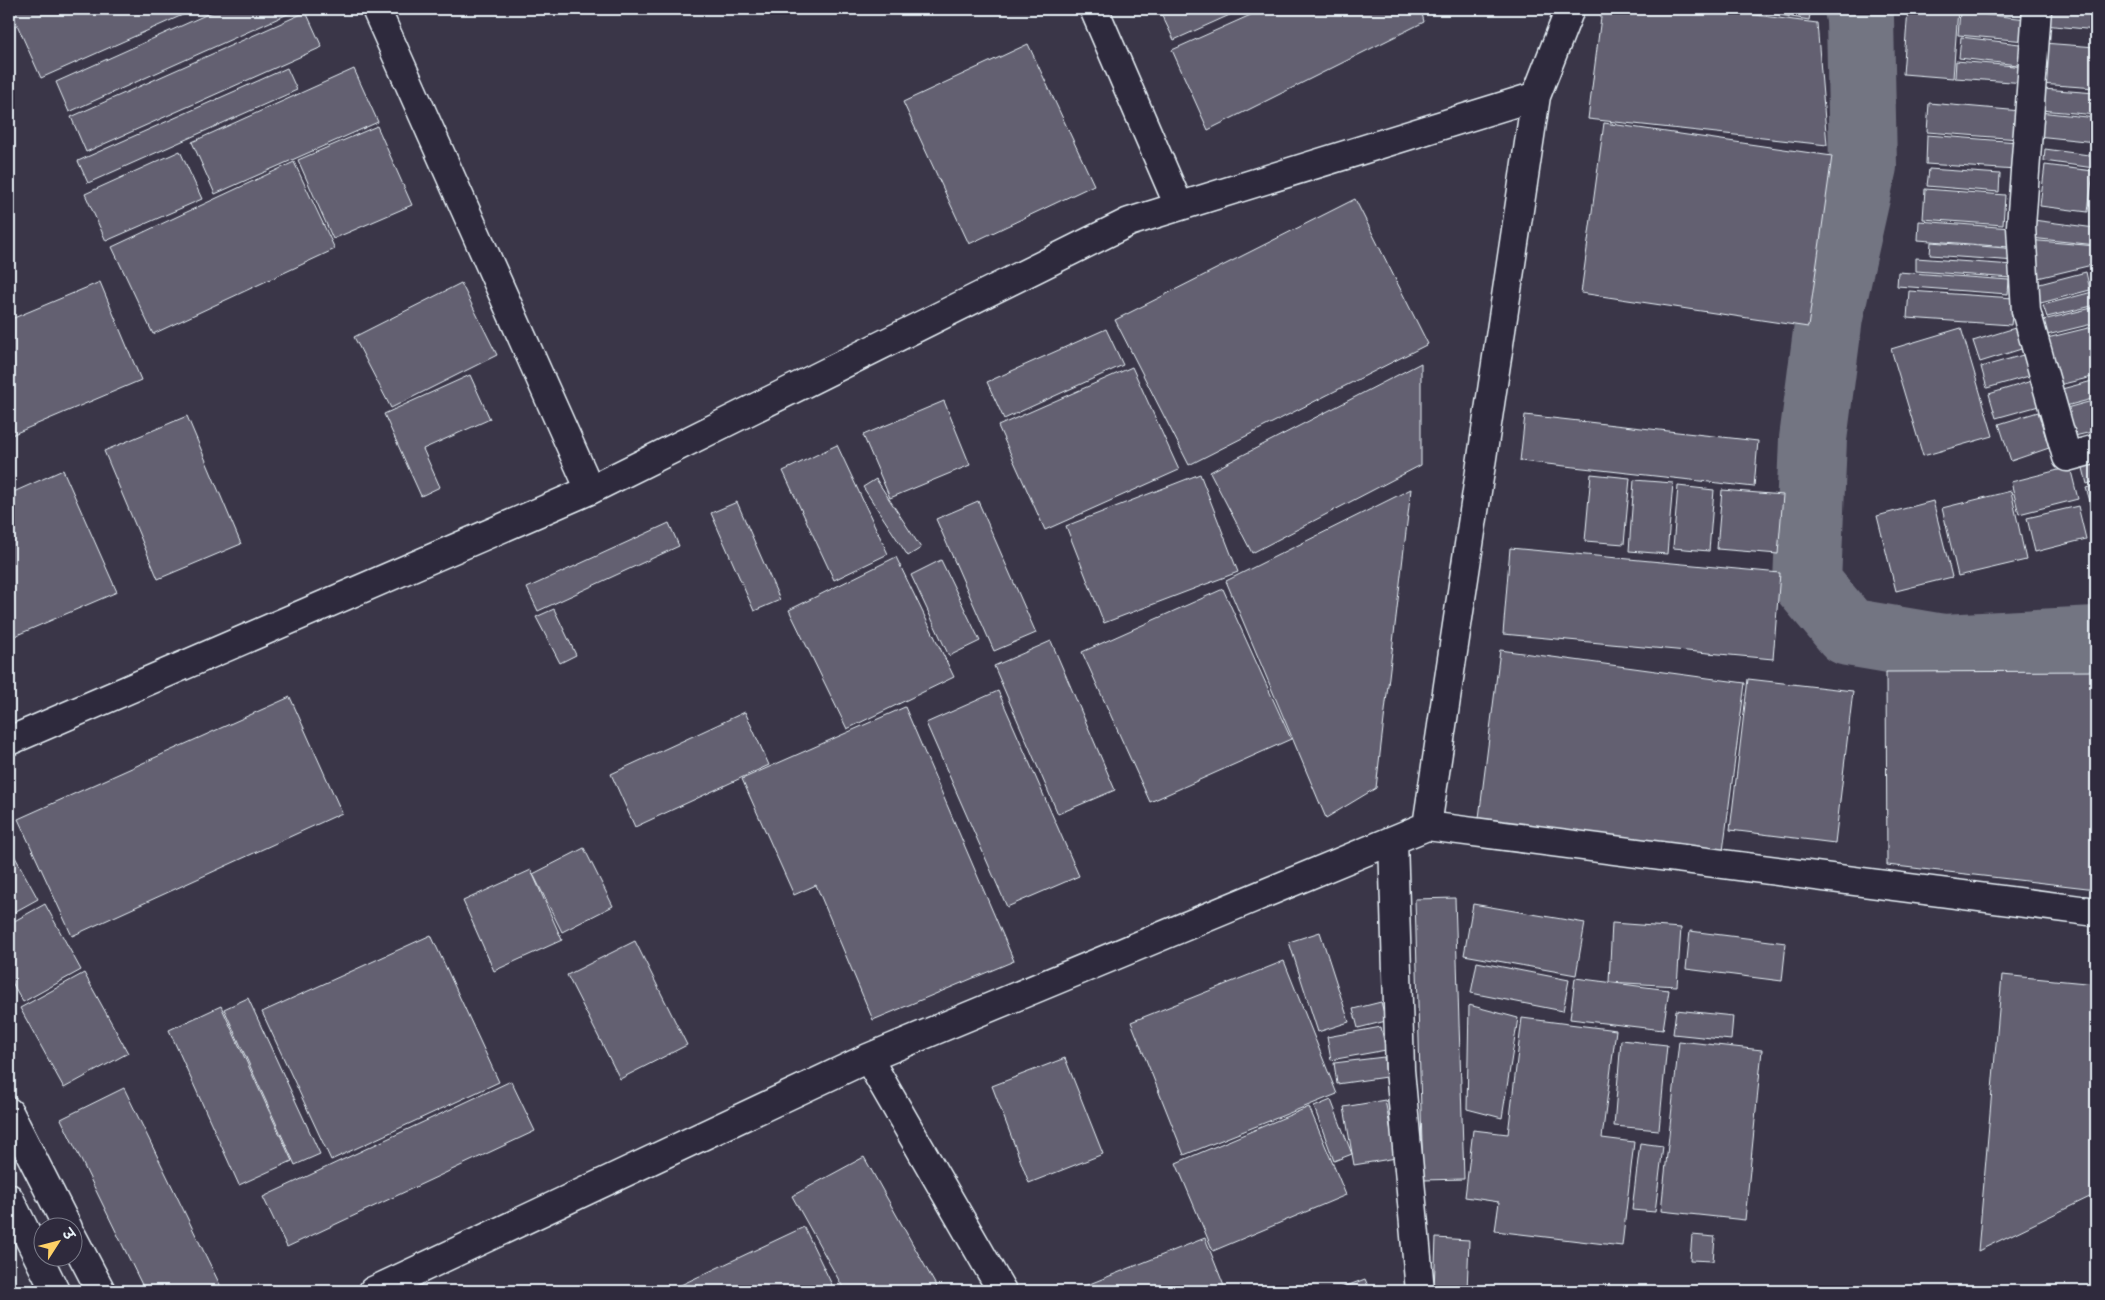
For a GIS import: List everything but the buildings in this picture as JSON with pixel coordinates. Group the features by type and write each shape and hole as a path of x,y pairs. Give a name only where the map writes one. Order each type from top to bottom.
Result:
{"main road":[{"path":"376,9 590,490"},
{"path":"1094,9 1179,206"},
{"path":"1427,826 1536,96 1570,9"},
{"path":"2037,9 2021,226 2026,312 2067,457 2096,449"},
{"path":"9,741 590,490 1129,222 1536,96"},
{"path":"373,1291 868,1058 1427,826 2096,912"},
{"path":"1393,840 1400,1070 1420,1291"},
{"path":"868,1058 1002,1291"},
{"path":"9,1112 63,1218"},
{"path":"9,1198 55,1291"},
{"path":"82,1255 101,1291"}],"waterway":[{"path":"1858,9 1860,18 1863,166 1829,317 1813,439 1807,583 1848,632 1943,648 2096,640"}]}
